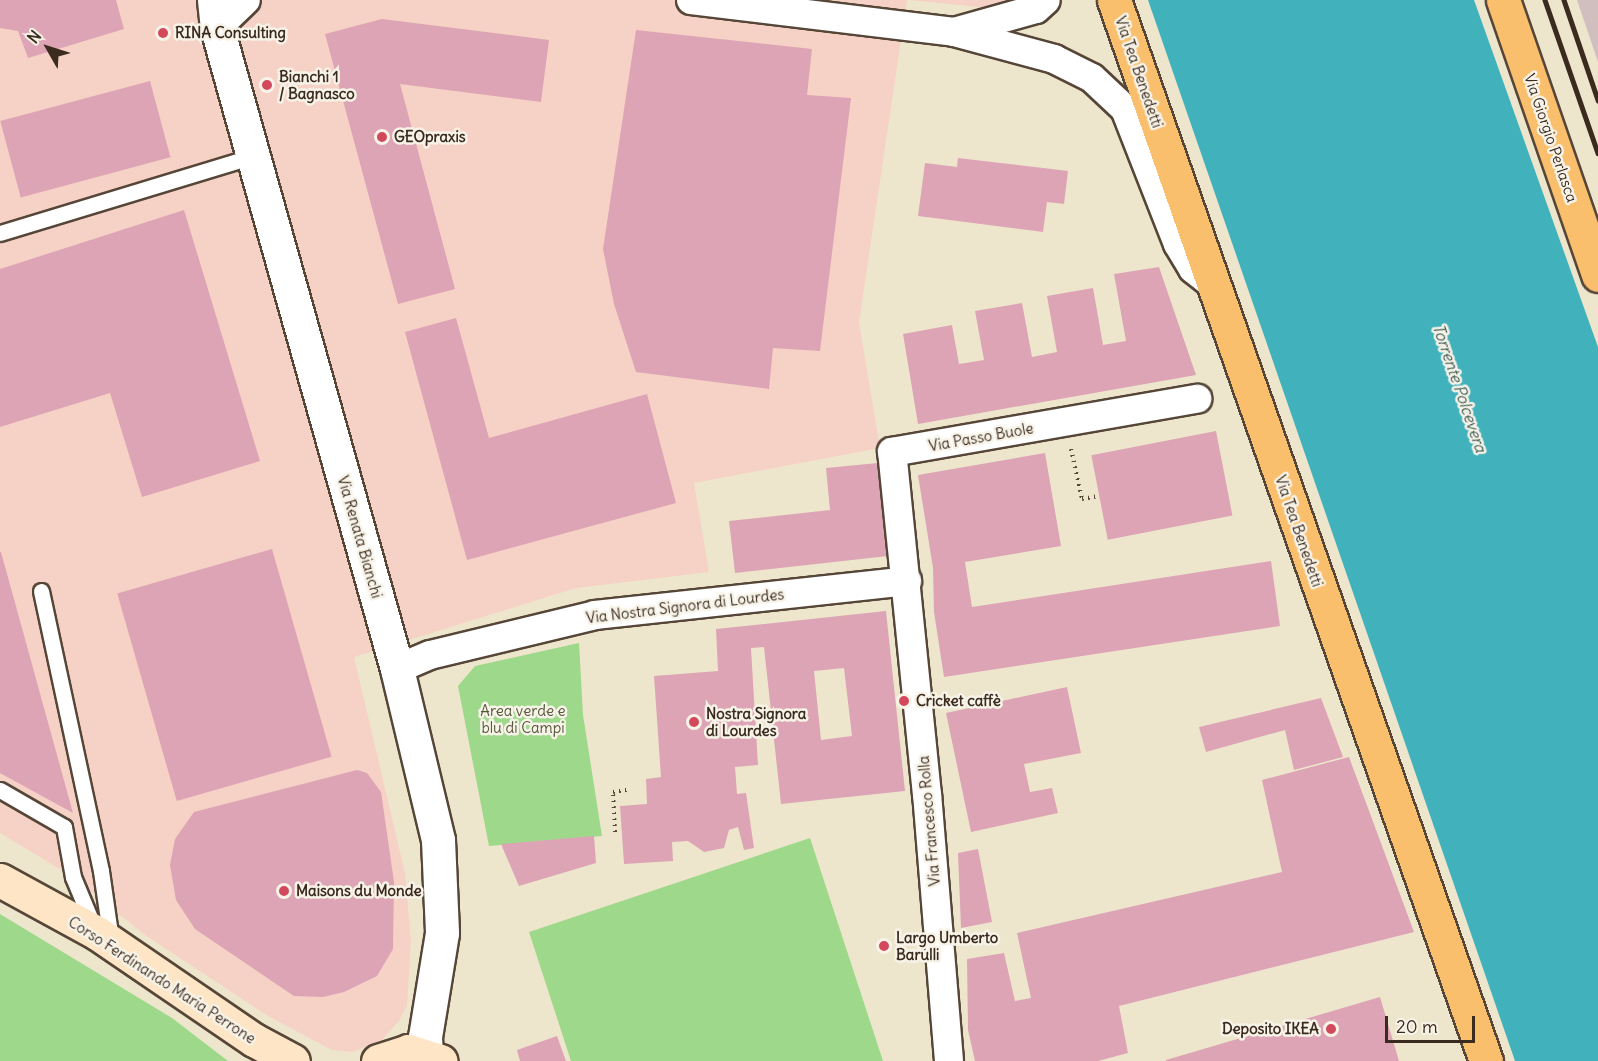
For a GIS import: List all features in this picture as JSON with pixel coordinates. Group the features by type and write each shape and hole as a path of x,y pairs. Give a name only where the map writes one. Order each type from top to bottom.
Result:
{"main road":[{"name":"Via Tea Benedetti","path":"1114,0 1211,283 1486,1061"},
{"name":"Via Giorgio Perlasca","path":"1503,0 1598,275"},
{"name":"Corso Ferdinando Maria Perrone","path":"0,880 104,938 254,1040 293,1061"},
{"path":"378,1061 408,1051 434,1057"}],"street":[{"name":"Via Renata Bianchi","path":"246,0 215,14 397,669 438,840 442,933 425,1037 434,1057"},
{"path":"691,0 954,32 1054,59 1092,78 1125,109 1178,244 1193,269 1211,283"},
{"path":"954,32 1036,9 1046,0"},
{"name":"Via Passo Buole","path":"907,581 892,452 1197,399"},
{"name":"Via Nostra Signora di Lourdes","path":"397,669 430,655 595,615 907,581"},
{"name":"Via Francesco Rolla","path":"907,581 949,1061"}],"lane":[{"path":"0,233 253,156"},
{"path":"41,591 101,871 104,938"},
{"path":"0,790 64,827 73,877 104,938"}],"path":[{"path":"1065,422 1082,499 1099,496"},
{"path":"615,832 613,792 631,789"}],"shaded area":[{"path":"0,0 907,0 859,322 880,448 694,483 709,572 576,588 354,657 405,873 411,941 407,1005 399,1021 383,1039 353,1052 332,1050 268,1016 145,935 73,877 0,833"},
{"path":"909,0 1022,0 999,9"},
{"path":"1577,0 1598,0 1598,62"}],"green space":[{"name":"Area verde e blu di Campi","path":"579,643 583,715 602,836 489,846 458,686 475,666"},
{"path":"810,838 883,1061 571,1061 529,932"},
{"path":"0,914 172,1018 228,1061 0,1061"}],"water":[{"name":"Torrente Polcevera","path":"1148,0 1474,0 1598,347 1598,1061 1515,1061"}],"building":[{"path":"0,0 116,0 124,29 28,58 18,31 0,28"},
{"path":"382,19 549,40 541,102 400,84 455,289 398,304 325,34"},
{"path":"636,30 812,49 807,95 851,98 820,351 773,348 769,389 636,372 614,304 603,249"},
{"path":"150,81 170,157 21,197 0,121"},
{"path":"958,158 1068,171 1064,204 1047,202 1043,232 918,216 925,163 957,167"},
{"path":"184,210 260,461 142,497 110,393 0,427 0,269"},
{"path":"1159,267 1196,375 918,424 903,334 952,325 959,364 984,360 975,311 1022,303 1032,357 1057,352 1047,296 1093,288 1103,345 1126,341 1114,274"},
{"path":"456,318 489,438 647,394 676,503 467,560 405,332"},
{"path":"1216,431 1232,515 1108,540 1091,455"},
{"path":"1045,453 1061,546 965,562 972,607 1271,561 1280,626 944,677 934,612 933,568 918,475"},
{"path":"878,463 888,556 735,573 729,521 830,510 826,468"},
{"path":"272,549 332,757 177,801 117,593"},
{"path":"1,552 73,813 0,773"},
{"path":"886,611 905,791 781,804 764,647 751,648 758,765 735,767 737,794 746,793 754,848 744,850 738,827 729,830 724,848 704,852 688,841 672,842 673,861 624,864 620,806 647,804 646,779 661,777 654,676 718,671 716,629","holes":["844,668 852,736 821,740 814,671"]},
{"path":"1067,687 1081,753 1024,764 1030,792 1052,788 1058,813 971,832 946,713"},
{"path":"1321,698 1343,757 1294,770 1285,730 1206,752 1199,727"},
{"path":"1349,757 1414,932 1119,1006 1128,1053 1098,1061 975,1061 968,1030 967,959 1004,953 1015,1001 1031,998 1017,933 1282,872 1262,780"},
{"name":"Maisons du Monde","path":"357,770 367,773 381,792 394,882 393,949 377,976 344,992 323,997 294,996 195,929 176,900 170,865 175,839 194,812"},
{"path":"594,836 596,863 519,886 501,844"},
{"path":"978,849 992,922 961,928 958,853"},
{"name":"Deposito IKEA","path":"1380,997 1399,1061 1166,1061 1166,1060"},
{"path":"557,1036 566,1061 520,1061 517,1050"}],"railway":[{"path":"1545,0 1598,153"},
{"path":"1564,0 1598,100"}],"place":[{"name":"RINA Consulting","path":"163,33"},
{"name":"Bianchi 1 / Bagnasco","path":"267,85"},
{"name":"GEOpraxis","path":"382,137"},
{"name":"Cricket caffè","path":"904,701"},
{"name":"Nostra Signora di Lourdes","path":"694,722"},
{"name":"Maisons du Monde","path":"284,891"},
{"name":"Largo Umberto Barulli","path":"884,946"},
{"name":"Deposito IKEA","path":"1331,1029"}]}
